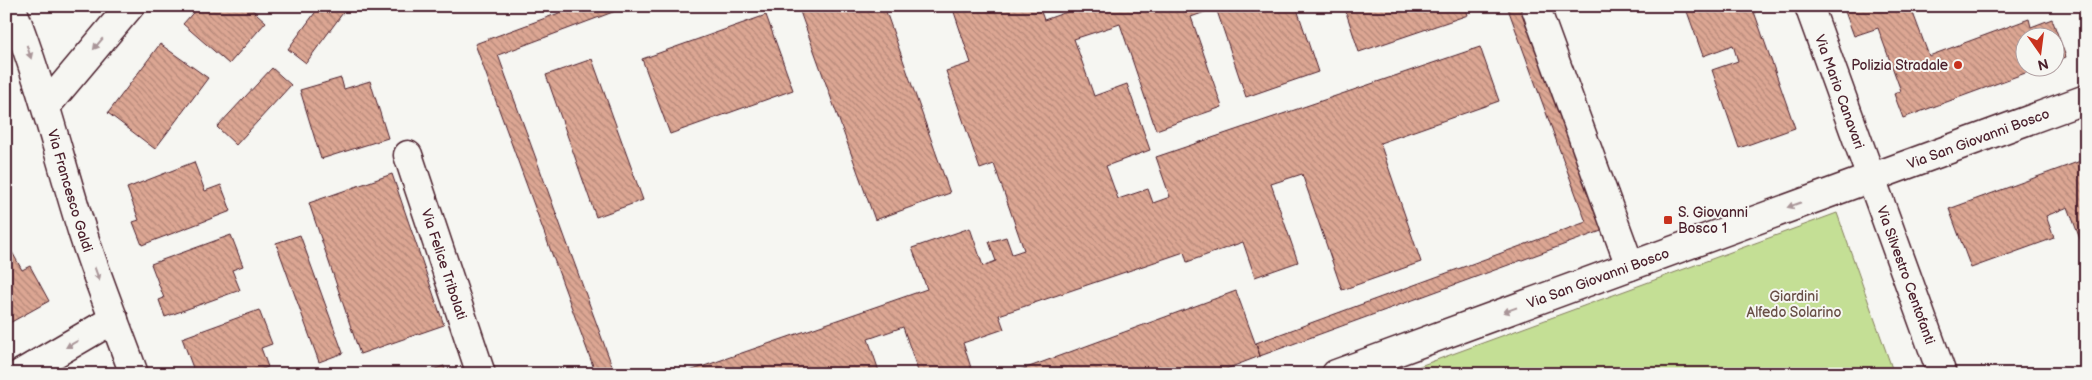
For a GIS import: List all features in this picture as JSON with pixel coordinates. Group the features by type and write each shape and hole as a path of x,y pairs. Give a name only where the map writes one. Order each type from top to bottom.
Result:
{"street":[{"name":"Via Francesco Galdi","path":"11,6 27,46 46,106 83,236 134,374"},
{"path":"46,106 130,6"},
{"path":"1535,6 1630,266"},
{"name":"Via Mario Canavari","path":"1809,6 1872,177"},
{"name":"Via San Giovanni Bosco","path":"1336,374 2086,98"},
{"name":"Via Felice Tribolati","path":"408,155 481,374"},
{"name":"Via Silvestro Centofanti","path":"1872,177 1942,374"},
{"path":"20,374 114,319"}],"green space":[{"name":"Giardini Alfedo Solarino","path":"1837,213 1894,374 1398,374"}],"building":[{"path":"199,6 248,6 266,22 229,64 183,24"},
{"path":"320,6 348,6 306,63 288,49"},
{"path":"578,6 629,6 498,55 615,374 596,374 475,44"},
{"path":"798,6 884,6 950,193 875,220"},
{"path":"952,6 1039,6 1044,20 1084,6 1296,6 1318,72 1246,97 1216,8 1191,17 1222,107 1156,130 1120,24 1074,39 1094,96 1127,84 1150,150 1106,166 1118,199 1148,189 1153,203 1170,197 1156,157 1480,47 1499,101 1380,143 1421,262 1342,290 1302,174 1271,184 1298,262 1255,277 1243,242 1187,262 1184,252 999,315 1004,329 963,343 973,374 919,374 903,327 868,339 880,374 681,374 927,289 912,248 970,228 983,266 996,261 989,242 1006,237 1012,254 1024,250 994,164 980,169 946,71 971,63"},
{"path":"1344,6 1465,6 1468,15 1359,52"},
{"path":"1507,6 1522,6 1604,230 1260,356 1256,343 1586,222"},
{"path":"1685,6 1752,6 1795,128 1739,148 1712,70 1738,61 1733,45 1703,56"},
{"name":"Polizia Stradale","path":"1843,6 1920,6 1921,10 1913,13 1929,56 2029,19 2031,27 2052,19 2055,28 2014,28 2014,77 1903,118 1894,94 1901,91 1878,28 1854,36"},
{"path":"766,15 793,90 670,134 642,59"},
{"path":"160,44 208,78 155,149 108,113"},
{"path":"592,59 643,200 596,217 546,75"},
{"path":"272,68 291,85 236,145 217,127"},
{"path":"341,78 344,89 370,81 388,138 321,159 300,90"},
{"path":"2086,159 2086,255 2068,207 2046,216 2054,238 1971,268 1949,209"},
{"path":"194,162 205,191 221,185 231,211 142,245 133,222 139,220 127,188"},
{"path":"392,174 444,325 360,354 309,203"},
{"path":"231,235 243,266 232,270 240,290 165,317 159,300 164,298 151,264"},
{"path":"300,235 343,353 319,362 276,243"},
{"path":"12,252 22,270 30,266 49,301 6,325 6,255"},
{"path":"1236,291 1260,356 1213,374 1010,374"},
{"path":"259,310 272,344 261,348 268,367 250,374 186,374 185,371 193,368 182,338"},
{"path":"444,366 446,374 421,374"}],"place":[{"name":"Polizia Stradale","path":"1958,65"},
{"name":"S. Giovanni Bosco 1","path":"1668,220"}]}
